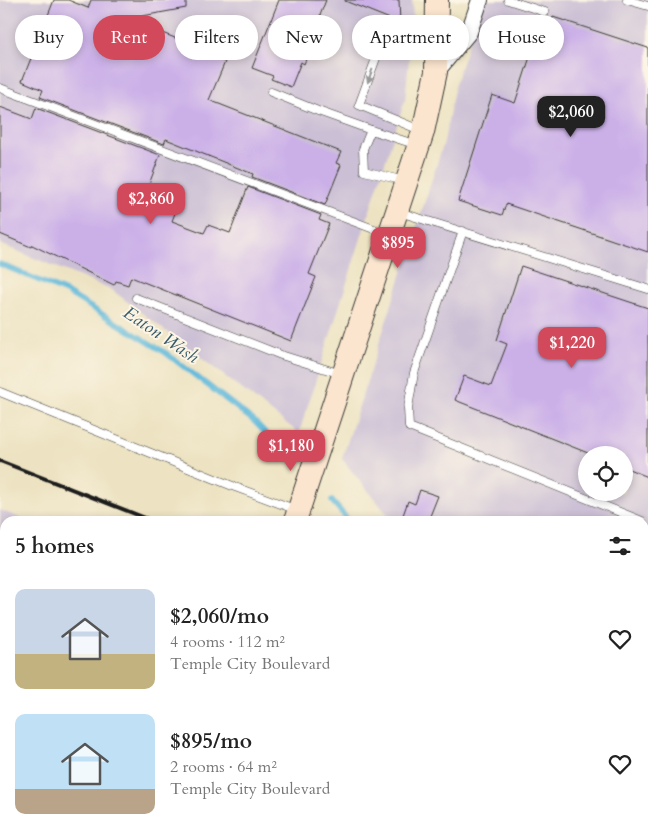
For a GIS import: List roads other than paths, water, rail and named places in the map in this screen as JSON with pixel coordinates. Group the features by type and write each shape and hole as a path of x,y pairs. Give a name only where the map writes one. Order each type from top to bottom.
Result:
{"main road":[{"path":"437,0 437,15"},
{"path":"298,511 421,138 436,72 436,60"}],"street":[{"path":"436,72 469,32 480,0"}],"lane":[{"path":"508,0 545,12"},
{"path":"627,0 648,6"},
{"path":"375,60 359,105 421,138"},
{"path":"0,88 389,235"},
{"path":"271,92 370,130 421,138"},
{"path":"370,130 362,149 364,171 407,182"},
{"path":"397,211 648,289"},
{"path":"462,231 414,373 408,408 410,427 628,516"},
{"path":"136,298 281,355 343,375"},
{"path":"0,392 298,511"}],"waterway":[{"name":"Eaton Wash","path":"0,264 66,292 166,353 254,421 289,457"},
{"name":"Eaton Wash","path":"332,501 345,516"}],"railway":[{"path":"0,461 140,516"}]}
